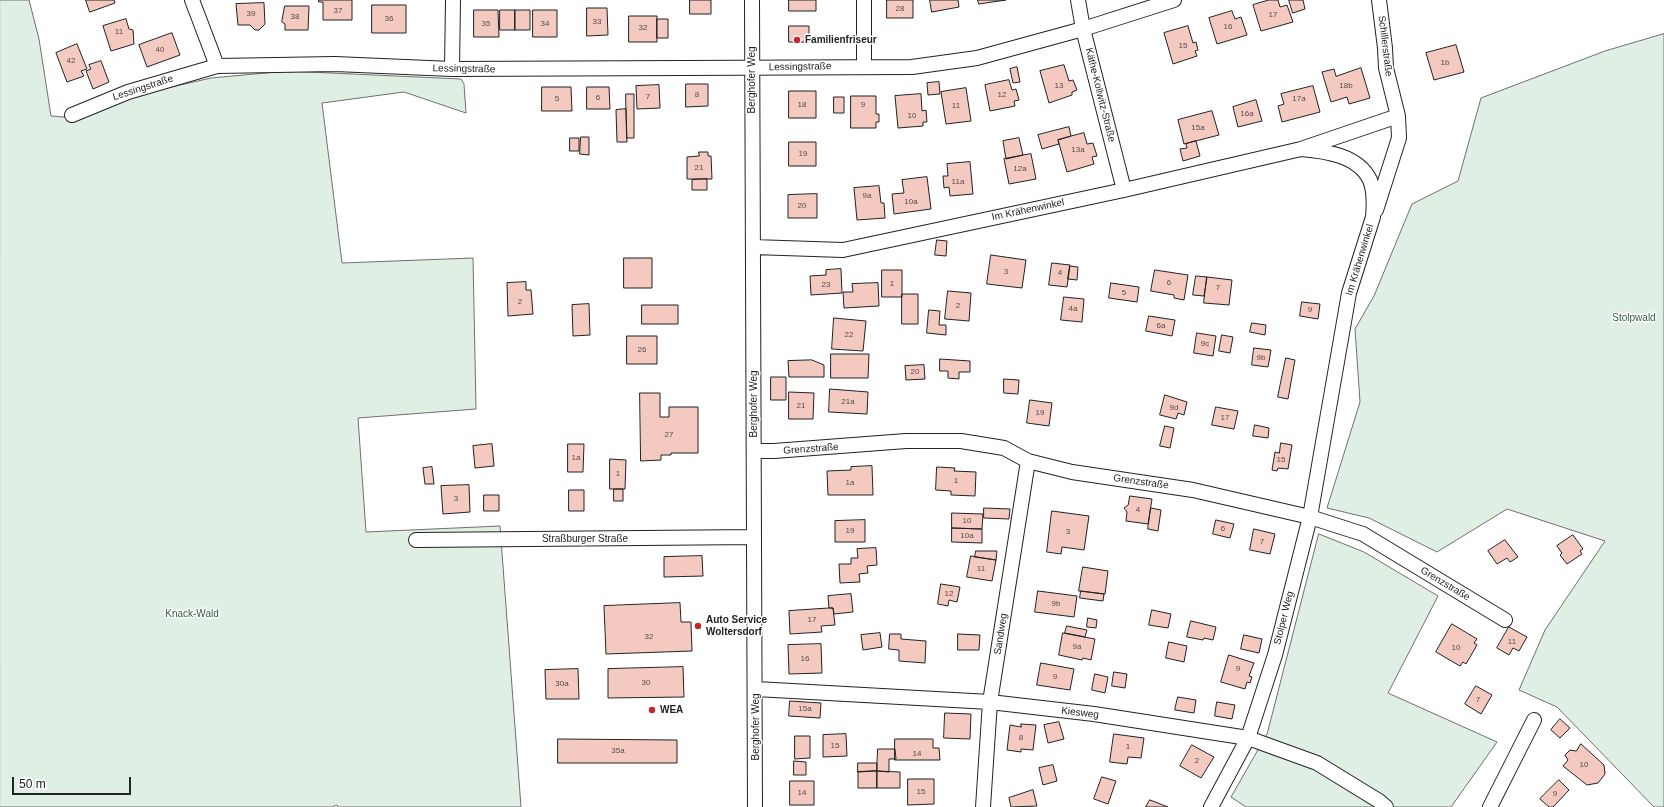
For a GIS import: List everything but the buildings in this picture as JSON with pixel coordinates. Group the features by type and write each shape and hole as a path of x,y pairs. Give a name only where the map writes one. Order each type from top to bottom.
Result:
{"street":[{"path":"192,0 217,66"},
{"path":"452,69 453,0"},
{"name":"Berghofer Weg","path":"752,0 756,689 755,807"},
{"path":"864,0 864,66"},
{"name":"Käthe-Kollwitz-Straße","path":"1078,0 1083,30 1124,190"},
{"name":"Lessingstraße","path":"72,115 128,92 217,66 335,64 452,69 864,66 912,67 977,58 1083,30 1174,0"},
{"name":"Schillerstraße","path":"1373,217 1399,138 1398,116 1386,68 1379,0"},
{"name":"Im Krähenwinkel","path":"753,247 843,250 1124,190 1301,149 1398,116"},
{"name":"Im Krähenwinkel","path":"1301,149 1319,151 1351,160 1358,164 1370,180 1374,204 1373,217 1349,293 1327,418"},
{"name":"Stolper Weg","path":"1211,807 1248,738 1275,655 1310,517 1327,418"},
{"name":"Grenzstraße","path":"754,451 906,442 961,441 1004,448 1028,461 1072,472 1193,490 1310,517 1363,534 1505,620"},
{"name":"Sandweg","path":"983,807 990,702 1028,461"},
{"name":"Straßburger Straße","path":"416,540 754,537"},
{"name":"Kiesweg","path":"756,689 990,702 1094,714 1248,738 1317,763 1379,801 1386,807"},
{"path":"1490,807 1534,720"}],"green space":[{"name":"Knack-Wald","path":"0,0 29,0 39,39 51,116 76,118 145,93 211,78 287,71 461,79 464,84 466,113 404,92 322,103 342,263 473,258 476,409 358,418 366,532 500,526 521,807 338,807 337,805 332,807 0,807"},
{"name":"Stolpwald","path":"1664,34 1664,807 1654,807 1557,707 1519,690 1545,630 1605,541 1507,509 1437,552 1369,518 1327,508 1360,402 1355,329 1374,296 1412,204 1458,181 1481,98 1605,51"},
{"path":"1319,534 1364,552 1438,596 1388,693 1497,742 1451,807 1246,807 1231,797 1267,734"}],"place":[{"name":"Familienfriseur","path":"797,40"},
{"name":"Auto Service Woltersdorf","path":"698,626"},
{"name":"WEA","path":"652,710"}]}
